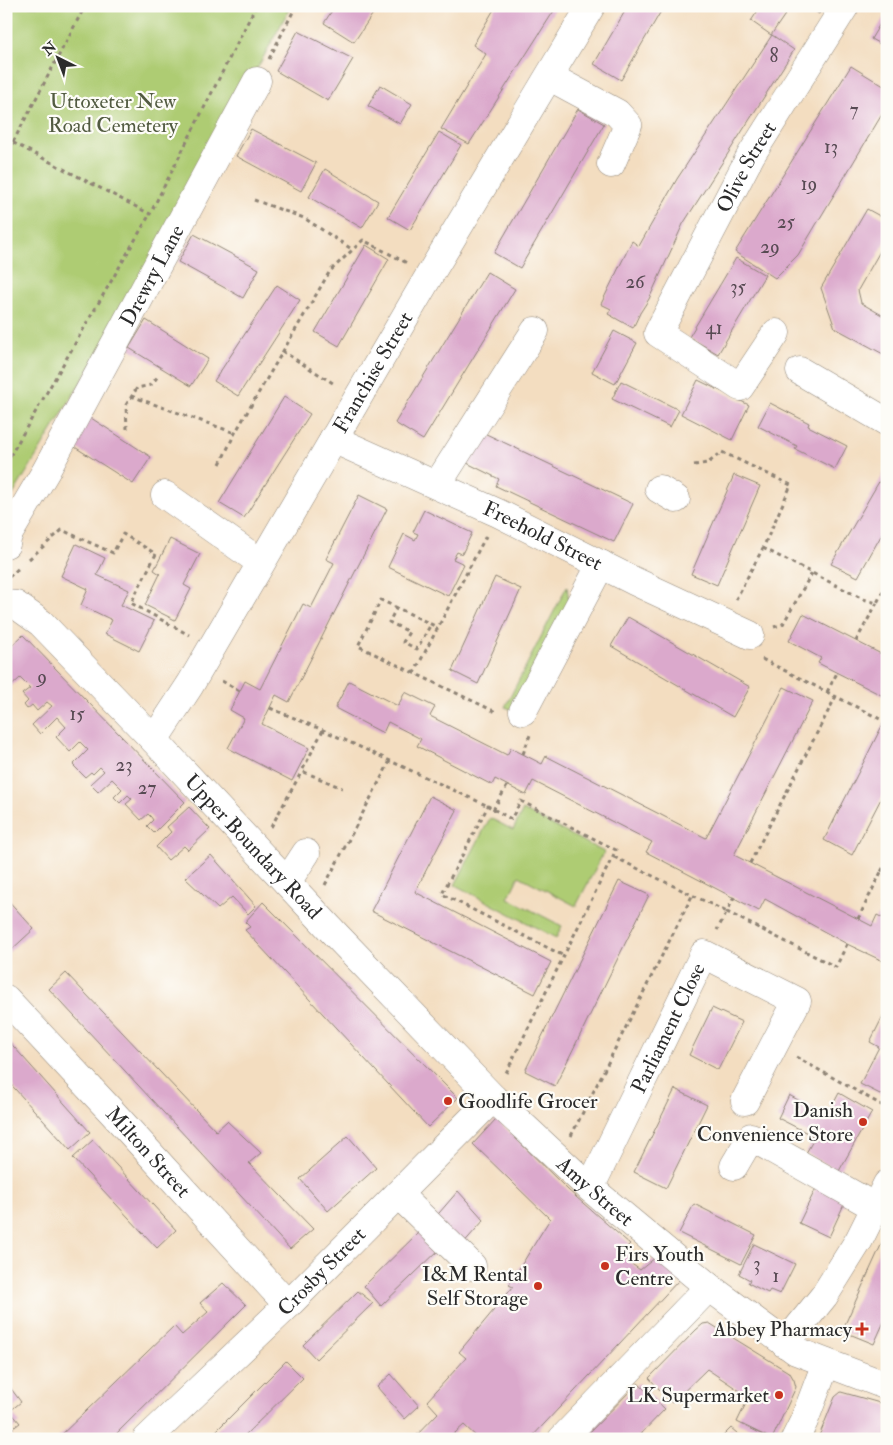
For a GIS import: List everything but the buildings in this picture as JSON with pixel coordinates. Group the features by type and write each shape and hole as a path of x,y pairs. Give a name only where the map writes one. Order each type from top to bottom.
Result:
{"street":[{"name":"Franchise Street","path":"154,740 212,648 333,438 591,6"},
{"name":"Olive Street","path":"776,333 740,387 658,333 751,155 845,6"},
{"path":"550,77 617,112 628,124 612,164"},
{"name":"Drewry Lane","path":"6,544 8,535 51,462 257,81"},
{"path":"437,485 535,331"},
{"path":"800,371 887,422"},
{"name":"Freehold Street","path":"333,438 498,513 750,635"},
{"path":"165,496 260,562"},
{"path":"520,719 601,564"},
{"name":"Upper Boundary Road","path":"6,604 16,605 41,623 493,1098"},
{"path":"288,882 306,853"},
{"name":"Parliament Close","path":"590,1188 704,954 797,1001 745,1101"},
{"name":"Milton Street","path":"6,999 288,1305"},
{"name":"Amy Street","path":"493,1098 590,1188 709,1287 786,1344 796,1351 826,1364 887,1386"},
{"name":"Crosby Street","path":"146,1439 288,1305 493,1098"},
{"path":"734,1166 751,1137 881,1195 859,1240 824,1296 786,1344"},
{"path":"398,1194 472,1266"},
{"path":"562,1439 709,1287"},
{"path":"796,1439 826,1364"}],"path":[{"path":"13,142 85,6"},
{"path":"6,463 150,214 256,6"},
{"path":"257,81 296,6"},
{"path":"6,139 150,214"},
{"path":"254,200 304,218 353,250"},
{"path":"220,464 235,433 330,272 363,240 413,266"},
{"path":"282,352 340,387"},
{"path":"127,430 126,405 131,396 137,388 151,385 159,375"},
{"path":"131,396 235,433"},
{"path":"694,465 708,464 722,452 791,485 724,623"},
{"path":"414,673 498,513"},
{"path":"27,561 62,530 113,553 123,534 156,554 131,603 212,648"},
{"path":"762,548 863,599 877,603"},
{"path":"6,579 20,567"},
{"path":"812,573 782,624 750,635 762,660 884,721"},
{"path":"856,641 887,582"},
{"path":"437,627 381,600 358,646 414,673 520,719 523,754"},
{"path":"397,608 389,622 408,632 403,642 417,649 431,624"},
{"path":"827,692 837,673"},
{"path":"750,863 836,696"},
{"path":"270,708 323,730 488,806 511,820 521,801 616,850 493,1098"},
{"path":"258,850 323,730"},
{"path":"312,909 390,761"},
{"path":"302,770 342,788"},
{"path":"494,810 507,786"},
{"path":"488,806 442,894 564,956"},
{"path":"887,842 884,849 887,851"},
{"path":"614,857 836,967 847,944"},
{"path":"858,919 887,861"},
{"path":"881,872 887,876"},
{"path":"560,1159 692,896"},
{"path":"704,954 734,898"},
{"path":"775,1044 887,1108"}],"green space":[{"name":"Uttoxeter New Road Cemetery","path":"6,6 291,6 143,280 6,506"},
{"path":"567,586 570,609 516,711 505,707"},
{"path":"523,810 604,852 576,906 519,876 508,898 562,926 556,938 455,885 490,818 513,830"}],"place":[{"name":"Goodlife Grocer","path":"448,1101"},
{"name":"Danish Convenience Store","path":"863,1122"},
{"name":"Firs Youth Centre","path":"605,1266"},
{"name":"I&M Rental Self Storage","path":"538,1286"},
{"name":"Abbey Pharmacy","path":"862,1329"},
{"name":"LK Supermarket","path":"779,1395"}]}
